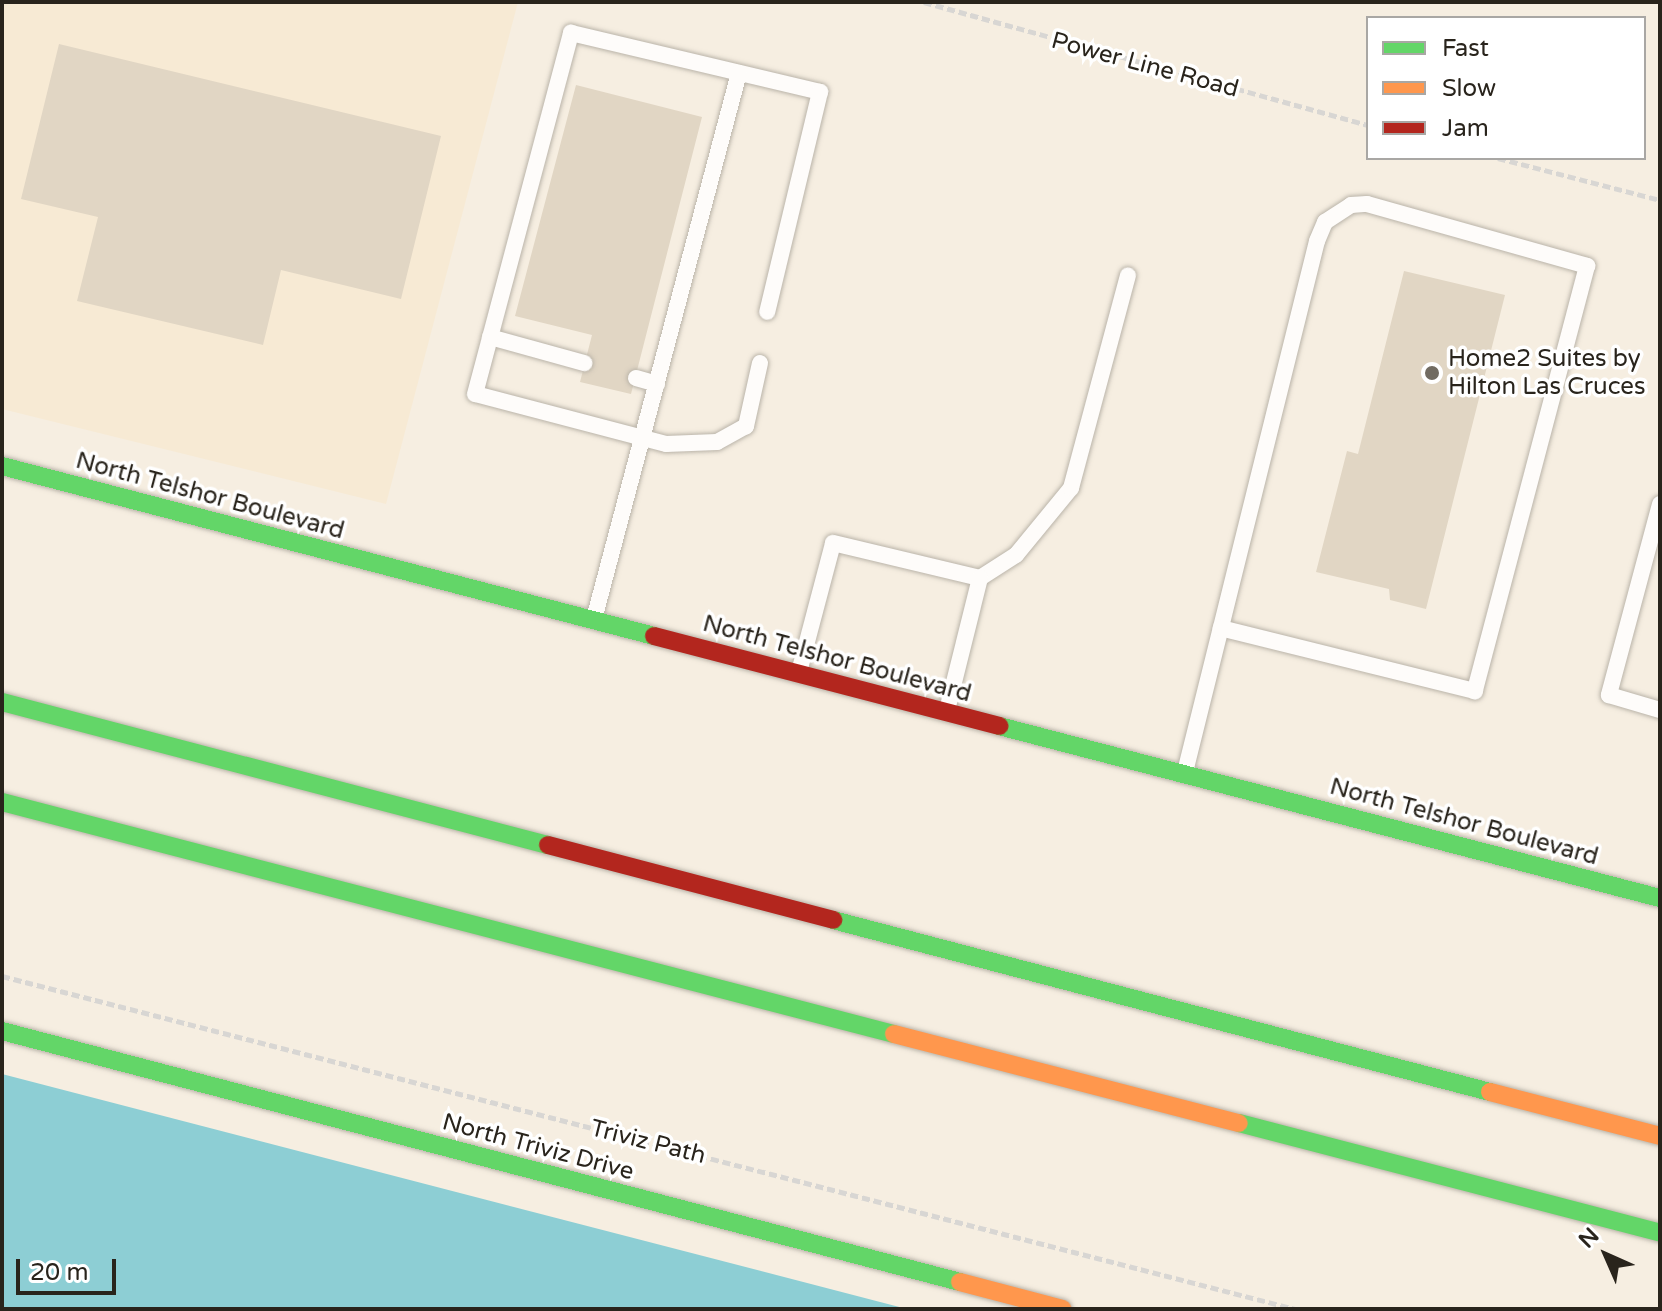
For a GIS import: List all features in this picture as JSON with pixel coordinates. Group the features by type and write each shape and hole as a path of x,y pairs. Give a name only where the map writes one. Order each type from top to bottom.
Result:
{"main road":[{"name":"North Telshor Boulevard","path":"2,466 1185,774 1656,892"},
{"path":"2,702 1660,1136"},
{"path":"2,802 1660,1233"},
{"name":"North Triviz Drive","path":"2,1031 1063,1309"}],"lane":[{"path":"760,363 746,426 717,442 643,438 475,394 571,33 820,92 767,312"},
{"path":"593,620 739,73"},
{"path":"1185,774 1221,628 1317,241 1335,212 1367,204 1587,266 1475,691 1221,628"},
{"path":"946,712 980,578 1016,555 1071,488 1128,275"},
{"path":"490,337 584,363"},
{"path":"636,378 657,384"},
{"path":"1660,504 1609,695 1660,710"},
{"path":"798,673 833,543 980,578"}],"path":[{"name":"Power Line Road","path":"924,2 1366,124"},
{"path":"1506,160 1660,200"},
{"name":"Triviz Path","path":"2,976 1295,1309"}],"shaded area":[{"path":"2,2 518,2 386,504 2,409"}],"water":[{"path":"2,1074 907,1309 2,1309"}],"building":[{"path":"59,44 441,136 401,299 281,270 263,345 77,301 98,217 21,199"},
{"path":"576,85 702,117 631,394 580,382 592,335 515,316"},
{"name":"Home2 Suites by Hilton Las Cruces","path":"1404,271 1505,295 1426,609 1390,600 1389,589 1316,572 1347,451 1358,454"}],"traffic: fast":[{"path":"2,466 654,636"},
{"path":"2,702 548,845"},
{"path":"999,726 1660,898"},
{"path":"2,802 894,1034"},
{"path":"833,920 1490,1092"},
{"path":"2,1031 960,1282"},
{"path":"1239,1123 1660,1233"}],"traffic: slow":[{"path":"894,1034 1239,1123"},
{"path":"1490,1092 1660,1136"},
{"path":"960,1282 1063,1309"}],"traffic: jam":[{"path":"654,636 999,726"},
{"path":"548,845 833,920"}],"place":[{"name":"Home2 Suites by Hilton Las Cruces","path":"1432,373"}]}
